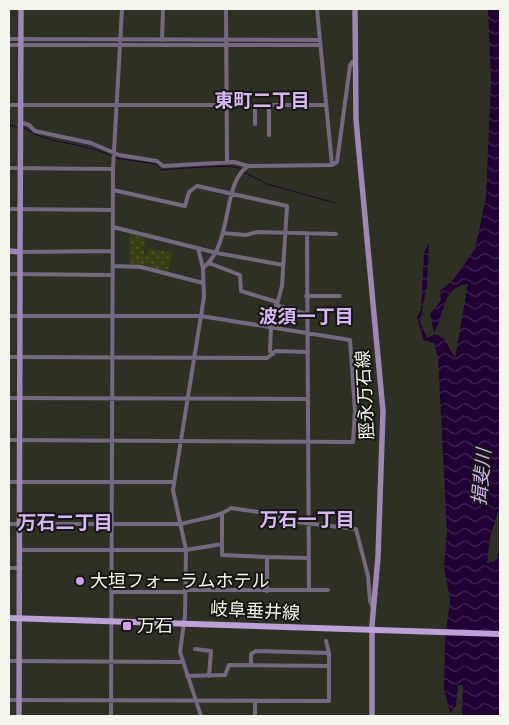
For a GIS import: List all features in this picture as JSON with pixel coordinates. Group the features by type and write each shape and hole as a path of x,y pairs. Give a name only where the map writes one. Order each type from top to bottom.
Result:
{"main road":[{"name":"岐阜垂井線","path":"9,618 500,634"}],"street":[{"path":"19,716 21,9"},
{"path":"111,716 113,169 122,9"},
{"path":"162,9 162,40"},
{"path":"226,9 227,162"},
{"path":"317,9 332,165"},
{"name":"脛永万石線","path":"354,9 356,120 383,411 378,557 373,608 372,716"},
{"path":"9,40 21,43 120,45 320,45"},
{"path":"9,45 120,40 319,40"},
{"path":"20,122 29,125 35,131 91,143 114,153 157,161 163,166 227,162 248,166 332,165 337,162 350,66 352,62 356,62"},
{"path":"9,104 325,105"},
{"path":"255,105 255,124"},
{"path":"269,135 270,105"},
{"path":"203,268 217,253 235,183 248,166"},
{"path":"9,168 113,169"},
{"path":"113,190 185,206 189,192 197,186 287,206 282,286 271,327 270,350 273,354"},
{"path":"9,209 113,210"},
{"path":"113,227 217,253 283,264"},
{"path":"223,233 336,234"},
{"path":"307,234 306,399 309,590"},
{"path":"198,248 203,268 200,316 173,490 182,524 186,550 184,623 180,648 182,662 201,716"},
{"path":"9,251 113,251"},
{"path":"209,263 240,274 241,291 306,314"},
{"path":"113,266 141,267 203,283"},
{"path":"9,274 113,275"},
{"path":"306,296 340,296"},
{"path":"9,316 200,316 350,340 354,411 353,442 9,440"},
{"path":"9,357 267,358 276,351 306,352"},
{"path":"9,398 306,399"},
{"path":"9,482 174,482"},
{"path":"9,524 182,524 222,515 231,508 239,508 265,513 288,521 356,529 368,576 370,601 373,608"},
{"path":"222,515 222,555 308,558"},
{"path":"20,550 186,550 222,544"},
{"path":"267,557 267,591"},
{"path":"9,568 19,568"},
{"path":"111,592 328,590"},
{"path":"9,700 329,702 329,653 326,641"},
{"path":"195,649 211,651 209,676"},
{"path":"251,665 251,654 256,651 329,653"},
{"path":"9,661 182,662"},
{"path":"187,676 225,675 229,665 329,666"},
{"path":"255,701 255,716"}],"green space":[{"path":"129,232 145,236 144,255 147,255 149,248 172,252 168,273 129,265"}],"water":[{"name":"揖斐川","path":"488,9 500,9 500,506 490,537 487,563 495,561 500,550 500,716 462,716 463,685 458,685 456,706 450,713 444,689 445,640 450,600 444,567 447,532 438,357 434,343 424,341 417,318 421,310 424,253 429,243 427,285 420,322 427,338 436,334 444,339 455,358 468,284 459,286 448,296 434,333 430,314 441,300 440,291 454,279 475,249 486,198 491,80"}],"waterway":[{"path":"9,125 17,127"},
{"path":"24,128 45,138 89,148 112,156"},
{"path":"115,158 156,164 161,170 217,166 241,169"},
{"path":"244,172 267,184 335,203"}],"place":[{"name":"大垣フォーラムホテル","path":"80,581"},
{"name":"万石","path":"127,626"}],"district":[{"name":"東町二丁目","path":"262,100"},
{"name":"波須一丁目","path":"306,316"},
{"name":"万石一丁目","path":"307,519"},
{"name":"万石二丁目","path":"65,522"}]}
